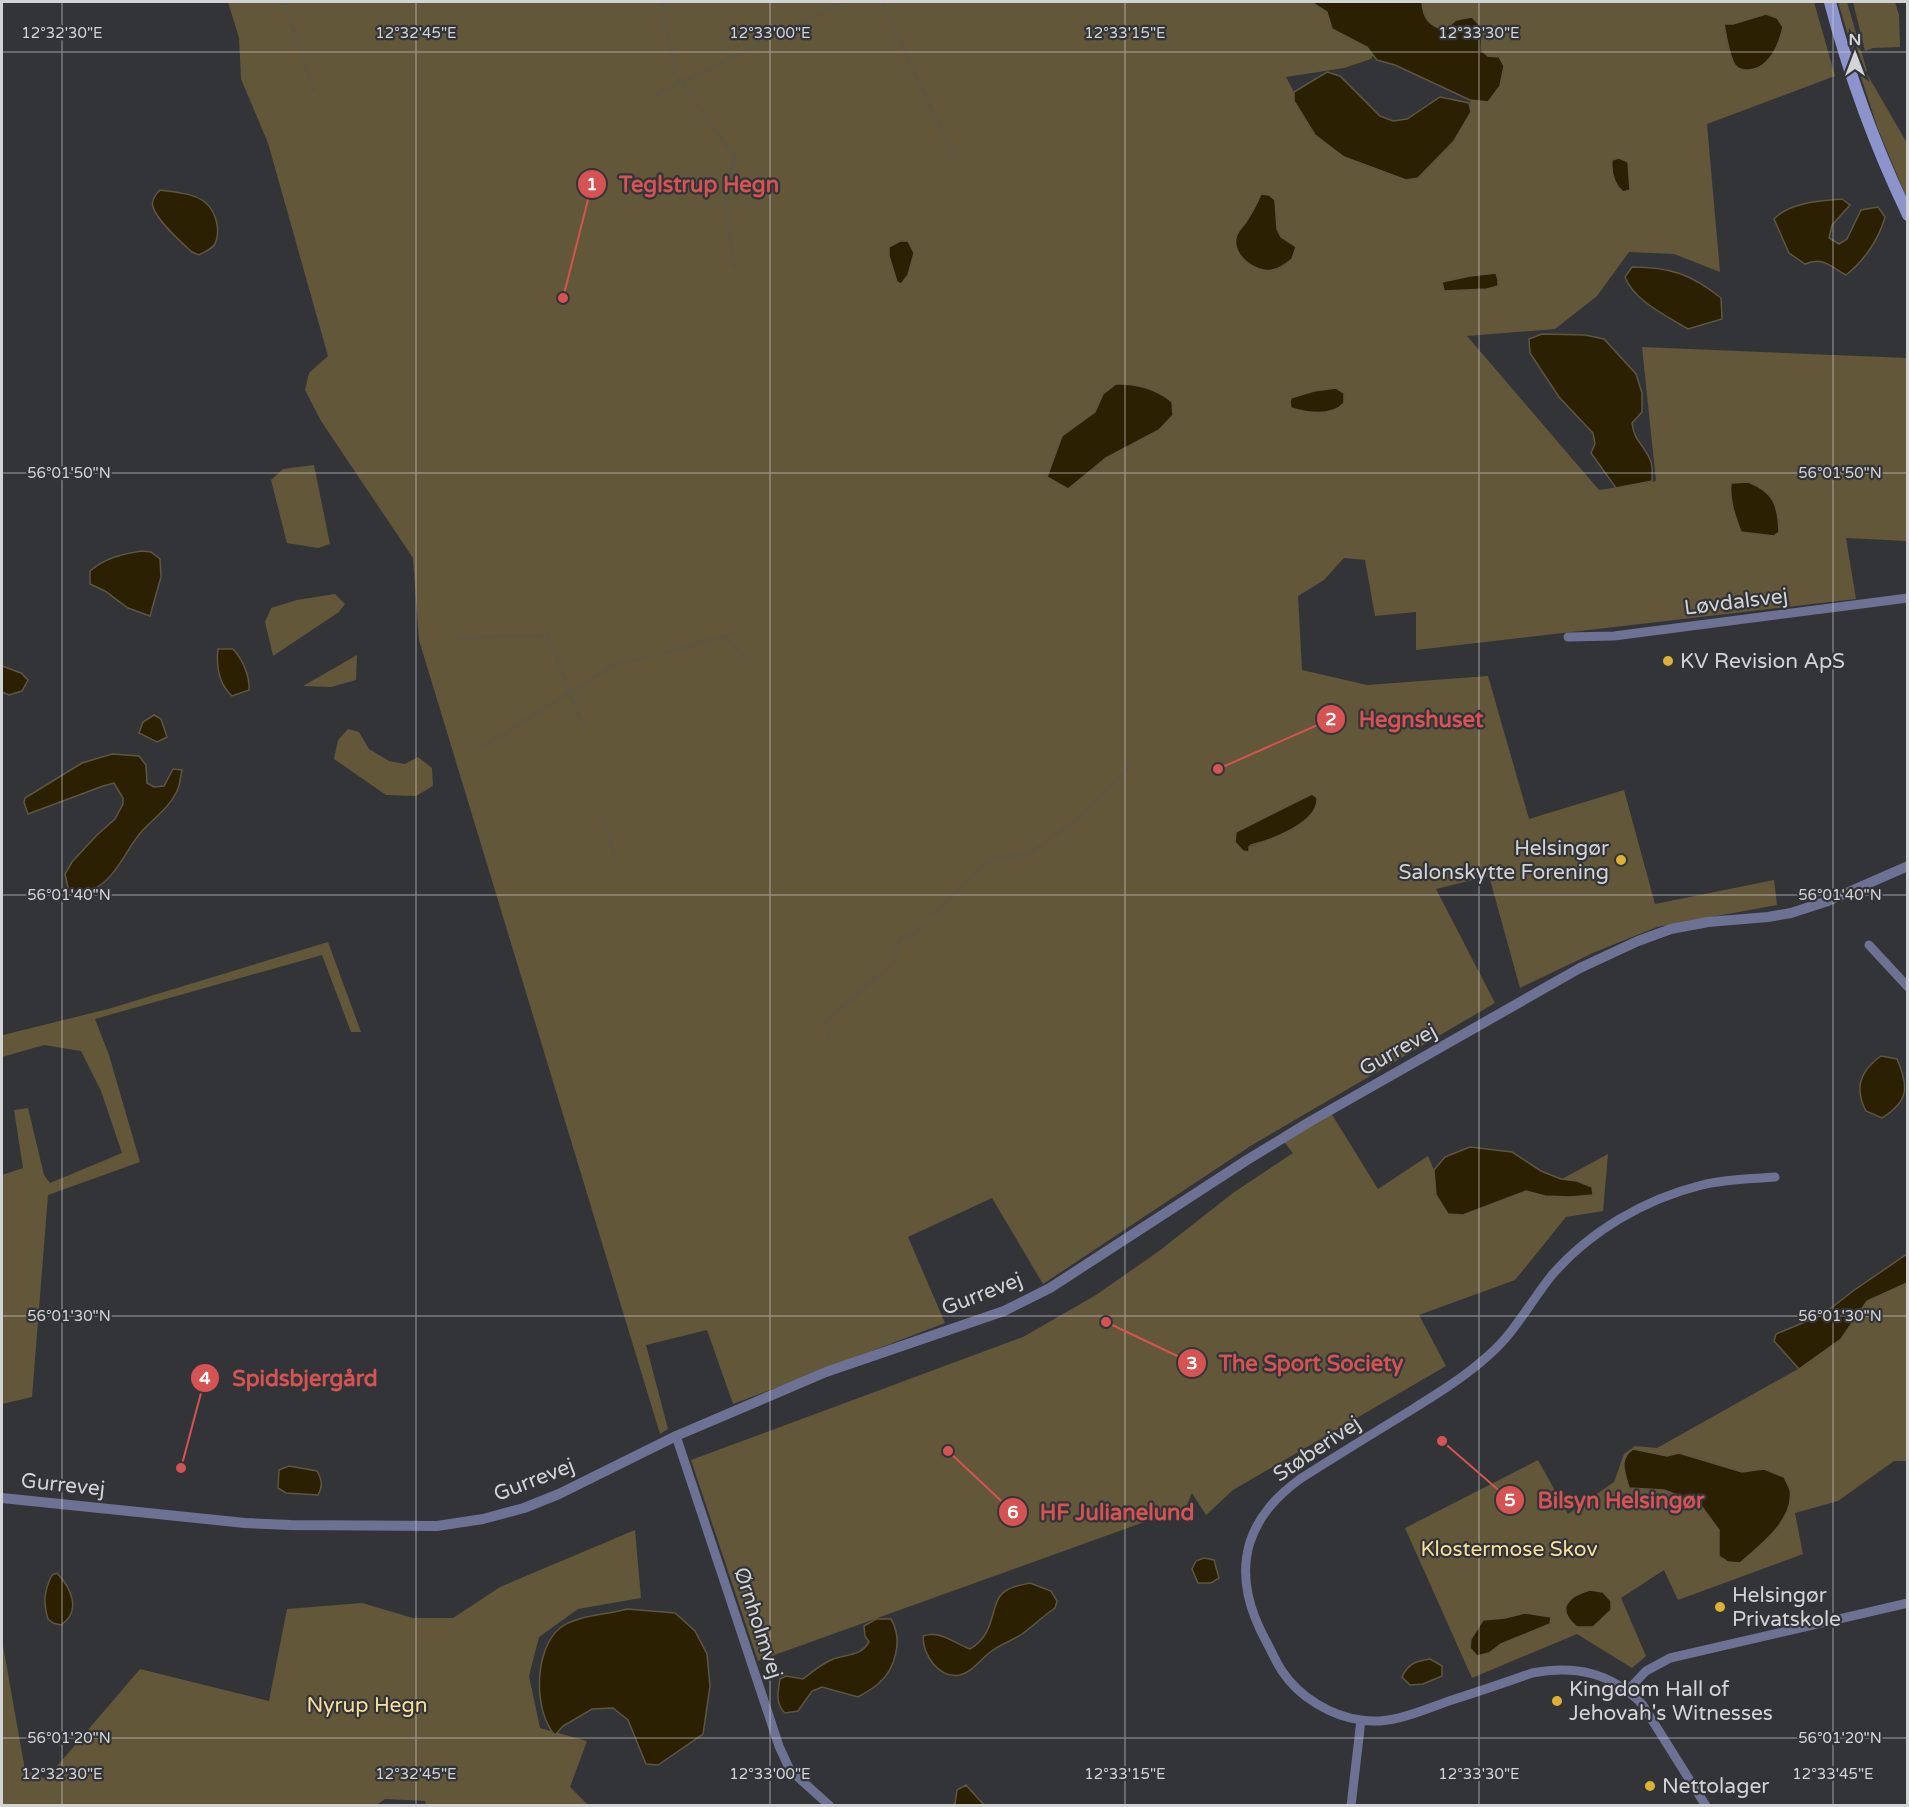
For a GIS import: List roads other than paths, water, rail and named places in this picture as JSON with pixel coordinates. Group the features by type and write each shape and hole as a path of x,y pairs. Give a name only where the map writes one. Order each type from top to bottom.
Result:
{"main road":[{"path":"1830,2 1871,132 1908,215"}],"street":[{"name":"Løvdalsvej","path":"1568,637 1614,636 1908,598"},
{"name":"Gurrevej","path":"2,1498 245,1523 437,1526 483,1520 524,1508 559,1494 676,1436 826,1372 1004,1311 1050,1288 1311,1121 1580,968 1638,940 1671,929 1708,922 1791,913 1828,901 1908,866"},
{"path":"1869,945 1908,987"},
{"name":"Støberivej","path":"1706,1806 1642,1704 1628,1690 1592,1673 1551,1670 1532,1673 1407,1716 1384,1721 1361,1720 1331,1712 1305,1696 1283,1672 1256,1623 1248,1597 1245,1570 1250,1543 1261,1517 1278,1496 1300,1479 1461,1379 1492,1353 1552,1276 1600,1231 1634,1211 1681,1191 1714,1183 1775,1177"},
{"name":"Ørnholmvej","path":"676,1436 779,1746 790,1770 830,1806"},
{"path":"1628,1690 1646,1671 1670,1658 1908,1603"},
{"path":"1351,1806 1361,1720"}],"waterway":[{"path":"284,2 314,90"},
{"path":"661,2 676,75 735,157 725,195 734,266"},
{"path":"656,95 843,2"},
{"path":"882,2 954,157"},
{"path":"665,653 732,634"},
{"path":"457,638 547,635 584,728"},
{"path":"724,637 748,661"},
{"path":"479,749 616,664 650,656"},
{"path":"1122,774 1131,761"},
{"path":"931,916 991,859 1029,854 1080,817 1120,777"},
{"path":"598,815 608,831 615,861"},
{"path":"828,1038 825,1022 893,963 900,939 914,934 925,921"}],"place":[{"name":"Teglstrup Hegn","path":"563,298"},
{"name":"KV Revision ApS","path":"1668,661"},
{"name":"Hegnshuset","path":"1218,769"},
{"name":"Helsingør Salonskytte Forening","path":"1621,860"},
{"name":"The Sport Society","path":"1106,1322"},
{"name":"Bilsyn Helsingør","path":"1442,1441"},
{"name":"HF Julianelund","path":"948,1451"},
{"name":"Spidsbjergård","path":"181,1468"},
{"name":"Helsingør Privatskole","path":"1720,1607"},
{"name":"Kingdom Hall of Jehovah's Witnesses","path":"1557,1701"},
{"name":"Nettolager","path":"1650,1786"}],"park label":[{"name":"Klostermose Skov","path":"1509,1549"},
{"name":"Nyrup Hegn","path":"367,1705"}]}
